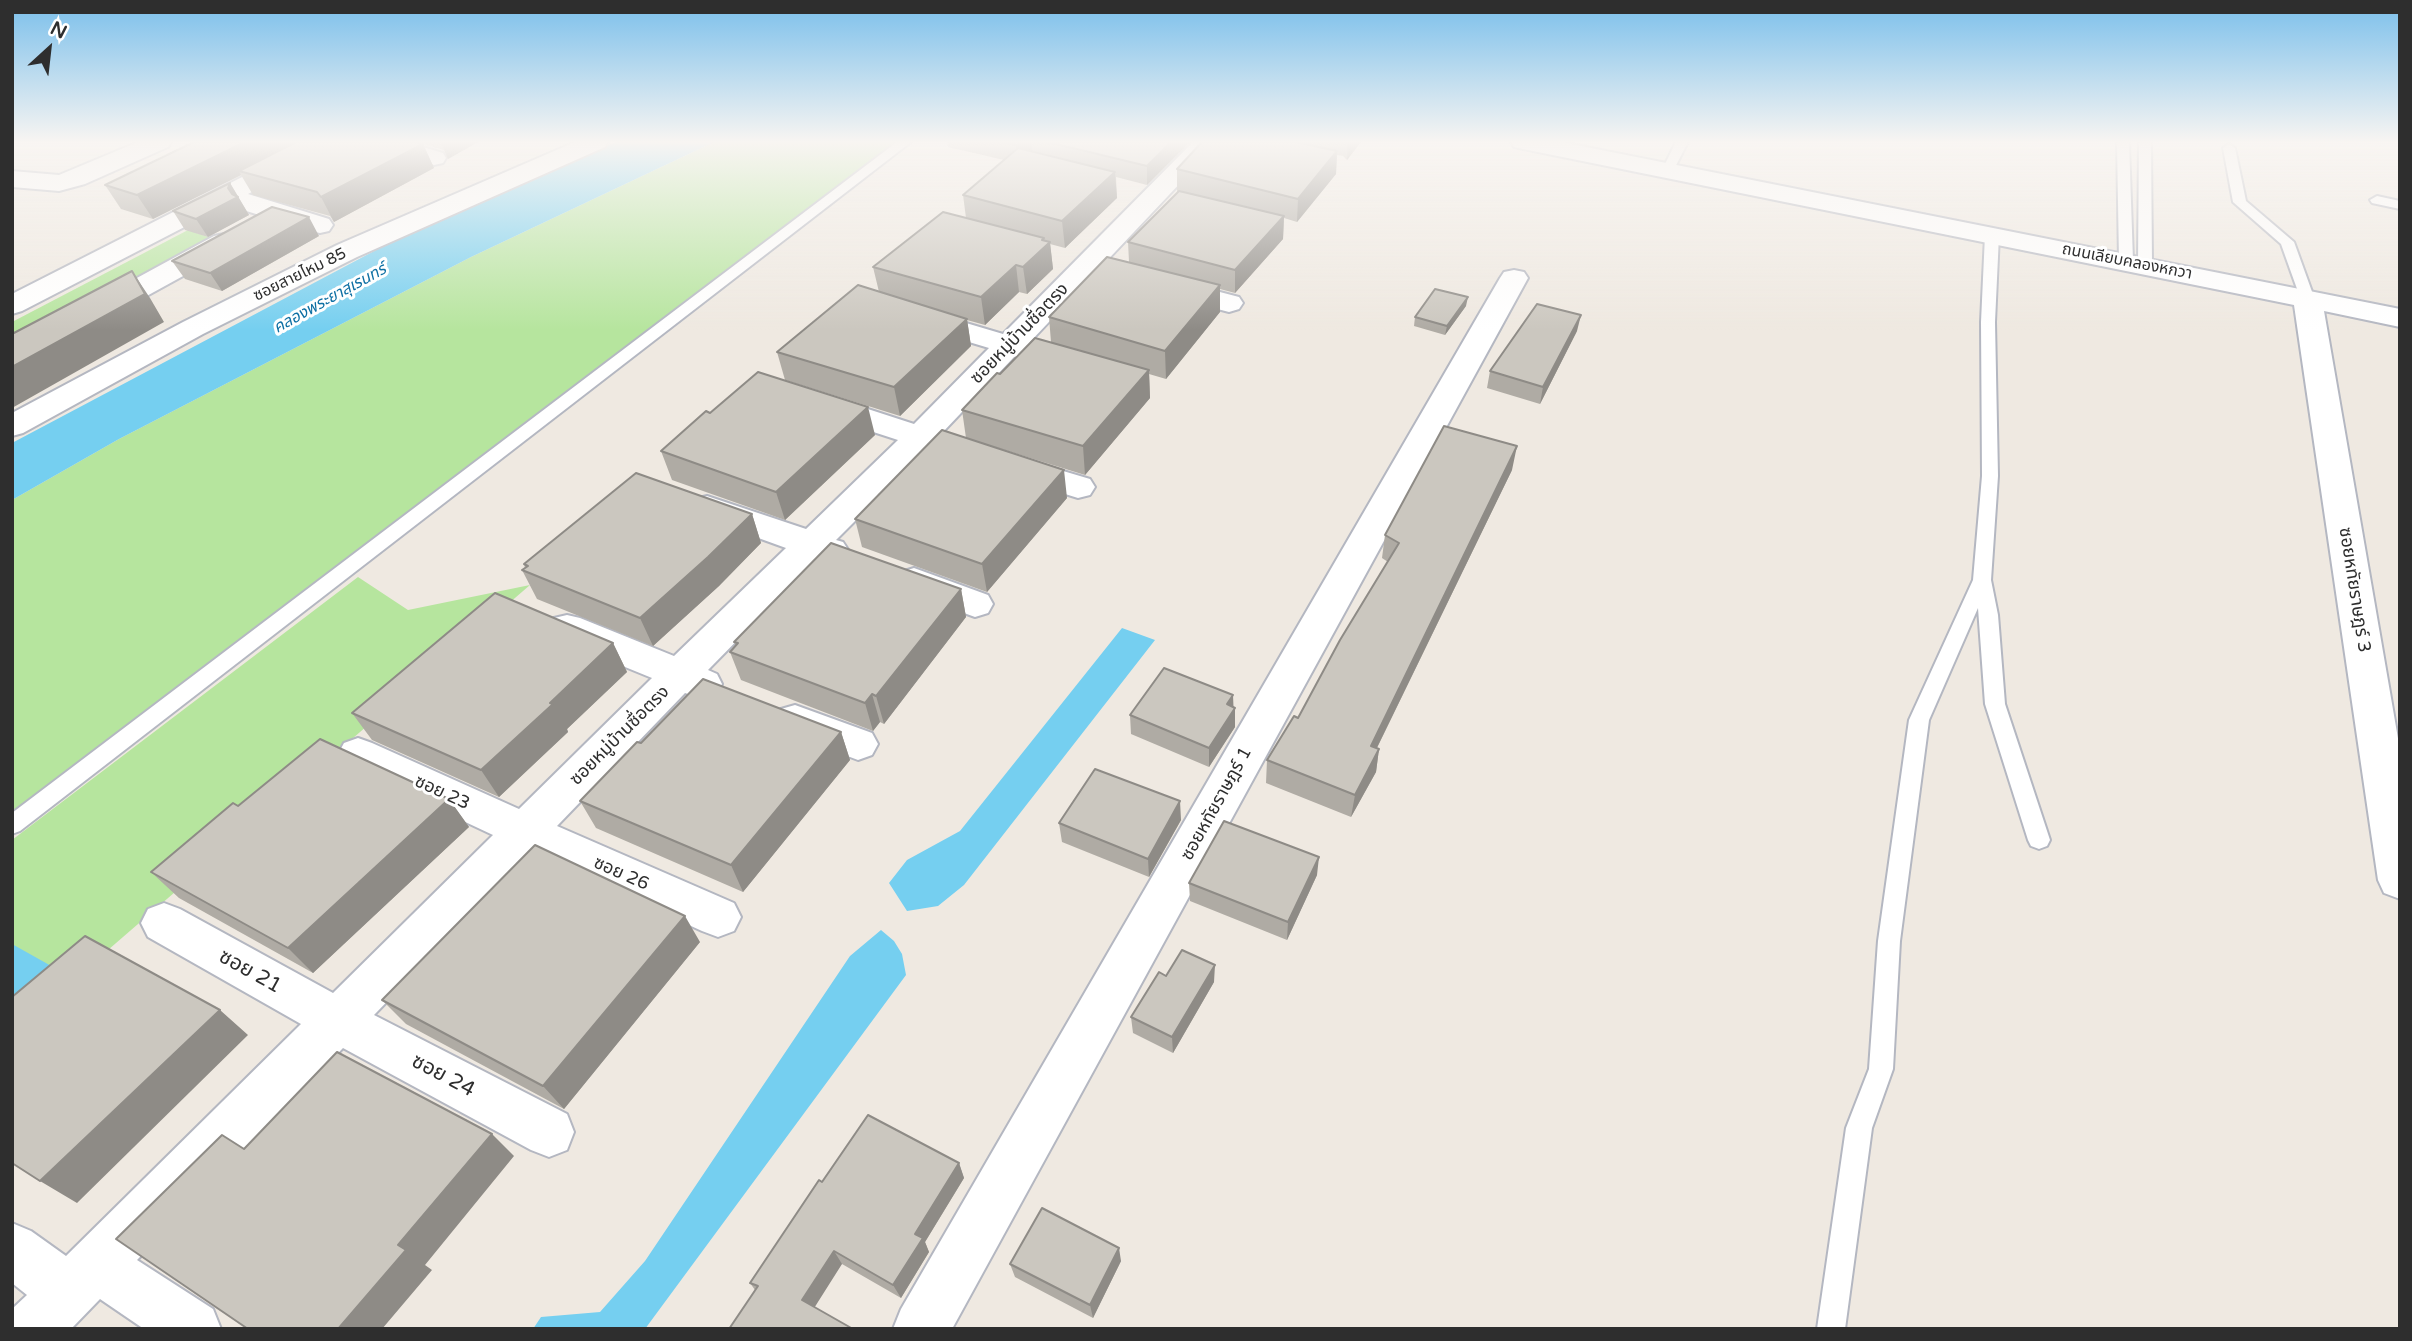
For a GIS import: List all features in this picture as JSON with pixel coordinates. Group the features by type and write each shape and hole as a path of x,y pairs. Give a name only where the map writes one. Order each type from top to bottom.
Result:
{"street":[{"path":"12,306 211,205"},
{"path":"251,205 320,225"},
{"name":"ซอยสายไหม 85","path":"12,426 193,328 347,251 453,205"},
{"name":"ซอยหมู่บ้านซื่อตรง","path":"32,1329 680,675 920,437 1145,205"},
{"name":"ถนนเลียบคลองหกวา","path":"1835,205 2400,318"},
{"path":"12,358 278,213"},
{"name":"ซอยหทัยราษฎร์ 1","path":"921,1329 1514,278"},
{"path":"1150,283 1229,303"},
{"name":"ซอยหทัยราษฎร์ 3","path":"2308,300 2400,880"},
{"path":"898,312 1061,360"},
{"path":"789,394 1078,487"},
{"path":"672,495 975,604"},
{"path":"539,616 680,675 858,744"},
{"name":"ซอย 23","path":"358,754 525,831"},
{"name":"ซอย 26","path":"525,831 718,916"},
{"name":"ซอย 21","path":"164,923 337,1020"},
{"name":"ซอย 24","path":"337,1020 549,1132"},
{"path":"12,1250 82,1278 193,1329"}],"lane":[{"path":"12,825 823,205"},
{"path":"2129,205 2135,263"},
{"path":"2135,263 2140,205"},
{"path":"2243,205 2287,242 2308,300"},
{"path":"1992,235 1988,322 1990,476 1982,580 1989,615 1995,704 2039,839"},
{"path":"1831,1329 1859,1128 1881,1069 1889,941 1919,719 1982,580"}],"green space":[{"path":"582,205 814,205 12,812 12,500 119,439 471,257"},
{"path":"188,230 214,239 12,347 12,322"},
{"path":"358,577 408,610 530,585 12,1033 12,840"}],"water":[{"name":"คลองพระยาสุเรนทร์","path":"473,205 582,205 471,257 119,439 12,500 12,443 410,232"},
{"path":"1122,628 1155,640 964,885 938,906 907,911 889,883 907,860 960,831"},
{"path":"881,930 894,941 902,954 906,975 645,1329 533,1329 541,1317 600,1312 645,1261 850,956"},
{"path":"12,944 53,967 12,1001"}],"building":[{"path":"186,205 224,205 196,219 173,211"},
{"path":"999,205 1080,205 1062,221"},
{"path":"1165,205 1236,205 1284,216 1235,270 1128,242"},
{"path":"272,207 309,217 210,273 172,261"},
{"path":"943,212 1044,238 1042,240 1050,242 1023,267 1016,265 981,297 873,267"},
{"path":"1107,257 1220,285 1165,351 1049,317"},
{"path":"132,271 145,294 12,367 12,334"},
{"path":"858,285 967,319 894,387 777,352"},
{"path":"1435,289 1468,297 1447,326 1415,317"},
{"path":"1537,304 1581,315 1543,387 1490,371"},
{"path":"1035,338 1149,370 1083,446 962,410"},
{"path":"758,372 868,407 776,492 661,451 706,411 710,413"},
{"path":"1444,426 1517,446 1371,746 1379,749 1355,795 1267,760 1294,716 1298,718 1340,640 1399,543 1385,535"},
{"path":"942,430 1064,470 982,564 855,519"},
{"path":"636,473 752,514 640,618 522,570 528,566 524,564"},
{"path":"831,543 961,589 876,696 872,694 865,703 730,652 738,643 734,642"},
{"path":"495,593 613,643 550,703 553,704 481,770 352,713"},
{"path":"1164,668 1233,695 1227,704 1235,708 1209,748 1130,715"},
{"path":"703,679 841,732 731,865 580,801"},
{"path":"320,739 449,799 288,948 151,872 233,803 238,806"},
{"path":"1095,769 1180,801 1148,859 1059,823"},
{"path":"1224,821 1319,857 1288,922 1189,883"},
{"path":"535,845 685,916 543,1086 382,1000"},
{"path":"85,936 220,1010 40,1181 12,1163 12,997"},
{"path":"1182,950 1215,965 1172,1037 1131,1017 1159,972 1166,976"},
{"path":"337,1052 492,1134 398,1245 406,1250 338,1329 248,1329 116,1239 222,1135 244,1149"},
{"path":"868,1115 959,1163 915,1234 923,1238 893,1285 834,1251 802,1300 853,1329 729,1329 758,1286 750,1283 819,1180 822,1182"},
{"path":"1042,1208 1119,1248 1090,1305 1010,1264"}]}
